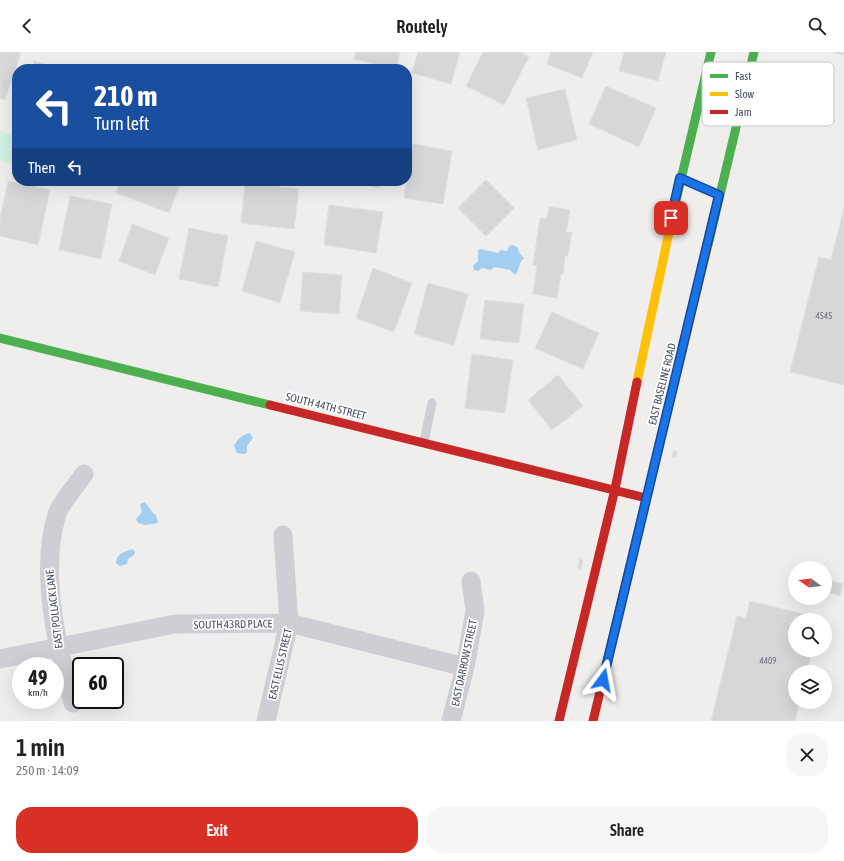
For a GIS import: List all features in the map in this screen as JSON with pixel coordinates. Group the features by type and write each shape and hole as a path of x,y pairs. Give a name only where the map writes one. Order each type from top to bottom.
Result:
{"main road":[{"name":"EAST BASELINE ROAD","path":"709,62 711,52"},
{"name":"EAST BASELINE ROAD","path":"752,62 754,52"},
{"name":"EAST BASELINE ROAD","path":"559,721 615,489 662,258 702,89"},
{"name":"EAST BASELINE ROAD","path":"593,721 736,126"},
{"path":"680,178 719,195"},
{"name":"SOUTH 44TH STREET","path":"0,338 615,489 646,498"}],"street":[{"name":"EAST POLLACK LANE","path":"72,699 58,648 48,563 57,513 84,474"},
{"name":"EAST ELLIS STREET","path":"266,721 289,623 283,534"},
{"name":"EAST DARROW STREET","path":"451,721 465,667 474,611 471,581"},
{"name":"SOUTH 43RD PLACE","path":"0,659 175,624 289,623 465,667"}],"lane":[{"path":"424,442 432,403"}],"green space":[{"path":"0,131 12,135 12,160 11,163 0,160"}],"water":[{"path":"513,245 517,247 520,254 524,258 515,275 510,270 494,267 491,270 482,268 478,271 474,270 473,266 478,261 478,251 480,249 498,253 501,250 507,251 509,246"},
{"path":"250,433 253,438 247,446 247,452 245,454 237,453 234,446 240,437"},
{"path":"145,502 156,515 158,523 145,525 138,523 136,519 142,512 140,504"},
{"path":"132,549 135,551 135,554 128,559 127,564 120,566 116,563 119,555"}],"building":[{"path":"0,52 21,52 17,64 12,64 12,79 5,100 0,98"},
{"path":"356,52 400,52 397,64 375,64 354,59"},
{"path":"418,52 460,52 451,84 412,73"},
{"path":"483,52 519,52 529,57 504,105 466,86"},
{"path":"551,52 593,52 582,78 547,64"},
{"path":"624,52 666,52 658,81 619,71"},
{"path":"833,52 844,52 844,55"},
{"path":"34,61 44,64 33,64"},
{"path":"606,86 656,108 639,147 589,124"},
{"path":"565,89 577,140 538,150 526,98"},
{"path":"413,144 452,151 443,204 404,198 406,186 412,186"},
{"path":"486,180 514,208 486,236 458,208"},
{"path":"8,181 12,182 12,186 31,186 50,190 38,245 0,236 0,219"},
{"path":"119,186 179,186 169,213 116,193"},
{"path":"245,186 272,186 299,189 294,229 241,223"},
{"path":"70,196 112,204 101,259 59,250"},
{"path":"329,205 383,212 376,253 324,245"},
{"path":"549,207 570,210 566,232 572,232 568,256 565,256 563,274 561,274 557,298 533,294 537,266 533,265 540,218 547,219"},
{"path":"844,208 844,385 790,372 819,257 831,260"},
{"path":"132,224 169,238 155,275 119,261"},
{"path":"189,228 228,236 218,287 179,279"},
{"path":"256,241 295,252 280,303 242,291"},
{"path":"373,268 412,283 394,332 356,318"},
{"path":"303,272 342,275 339,314 300,311"},
{"path":"428,283 468,294 454,345 414,334"},
{"path":"485,300 524,304 519,343 480,339"},
{"path":"552,312 599,333 583,369 535,348"},
{"path":"472,354 513,360 505,413 465,408"},
{"path":"558,375 583,406 552,430 528,400"},
{"path":"674,450 677,452 676,457 672,456"},
{"path":"580,559 583,560 581,569 577,568"},
{"path":"832,581 843,584 840,596 832,593"},
{"path":"750,601 799,613 788,613 788,657 810,657 809,665 788,665 788,709 798,709 795,721 711,721 737,616 746,618"}],"traffic: fast":[{"path":"709,62 711,52"},
{"path":"752,62 754,52"},
{"path":"674,209 702,90"},
{"path":"708,245 736,126"},
{"path":"681,178 719,195"},
{"path":"0,338 270,405"}],"traffic: slow":[{"path":"637,382 674,209"},
{"path":"630,566 708,245"}],"traffic: jam":[{"path":"559,721 615,489 637,382"},
{"path":"270,405 646,498"},
{"path":"593,721 630,566"}],"route":[{"path":"603,680 719,195 680,178 671,218"}]}
